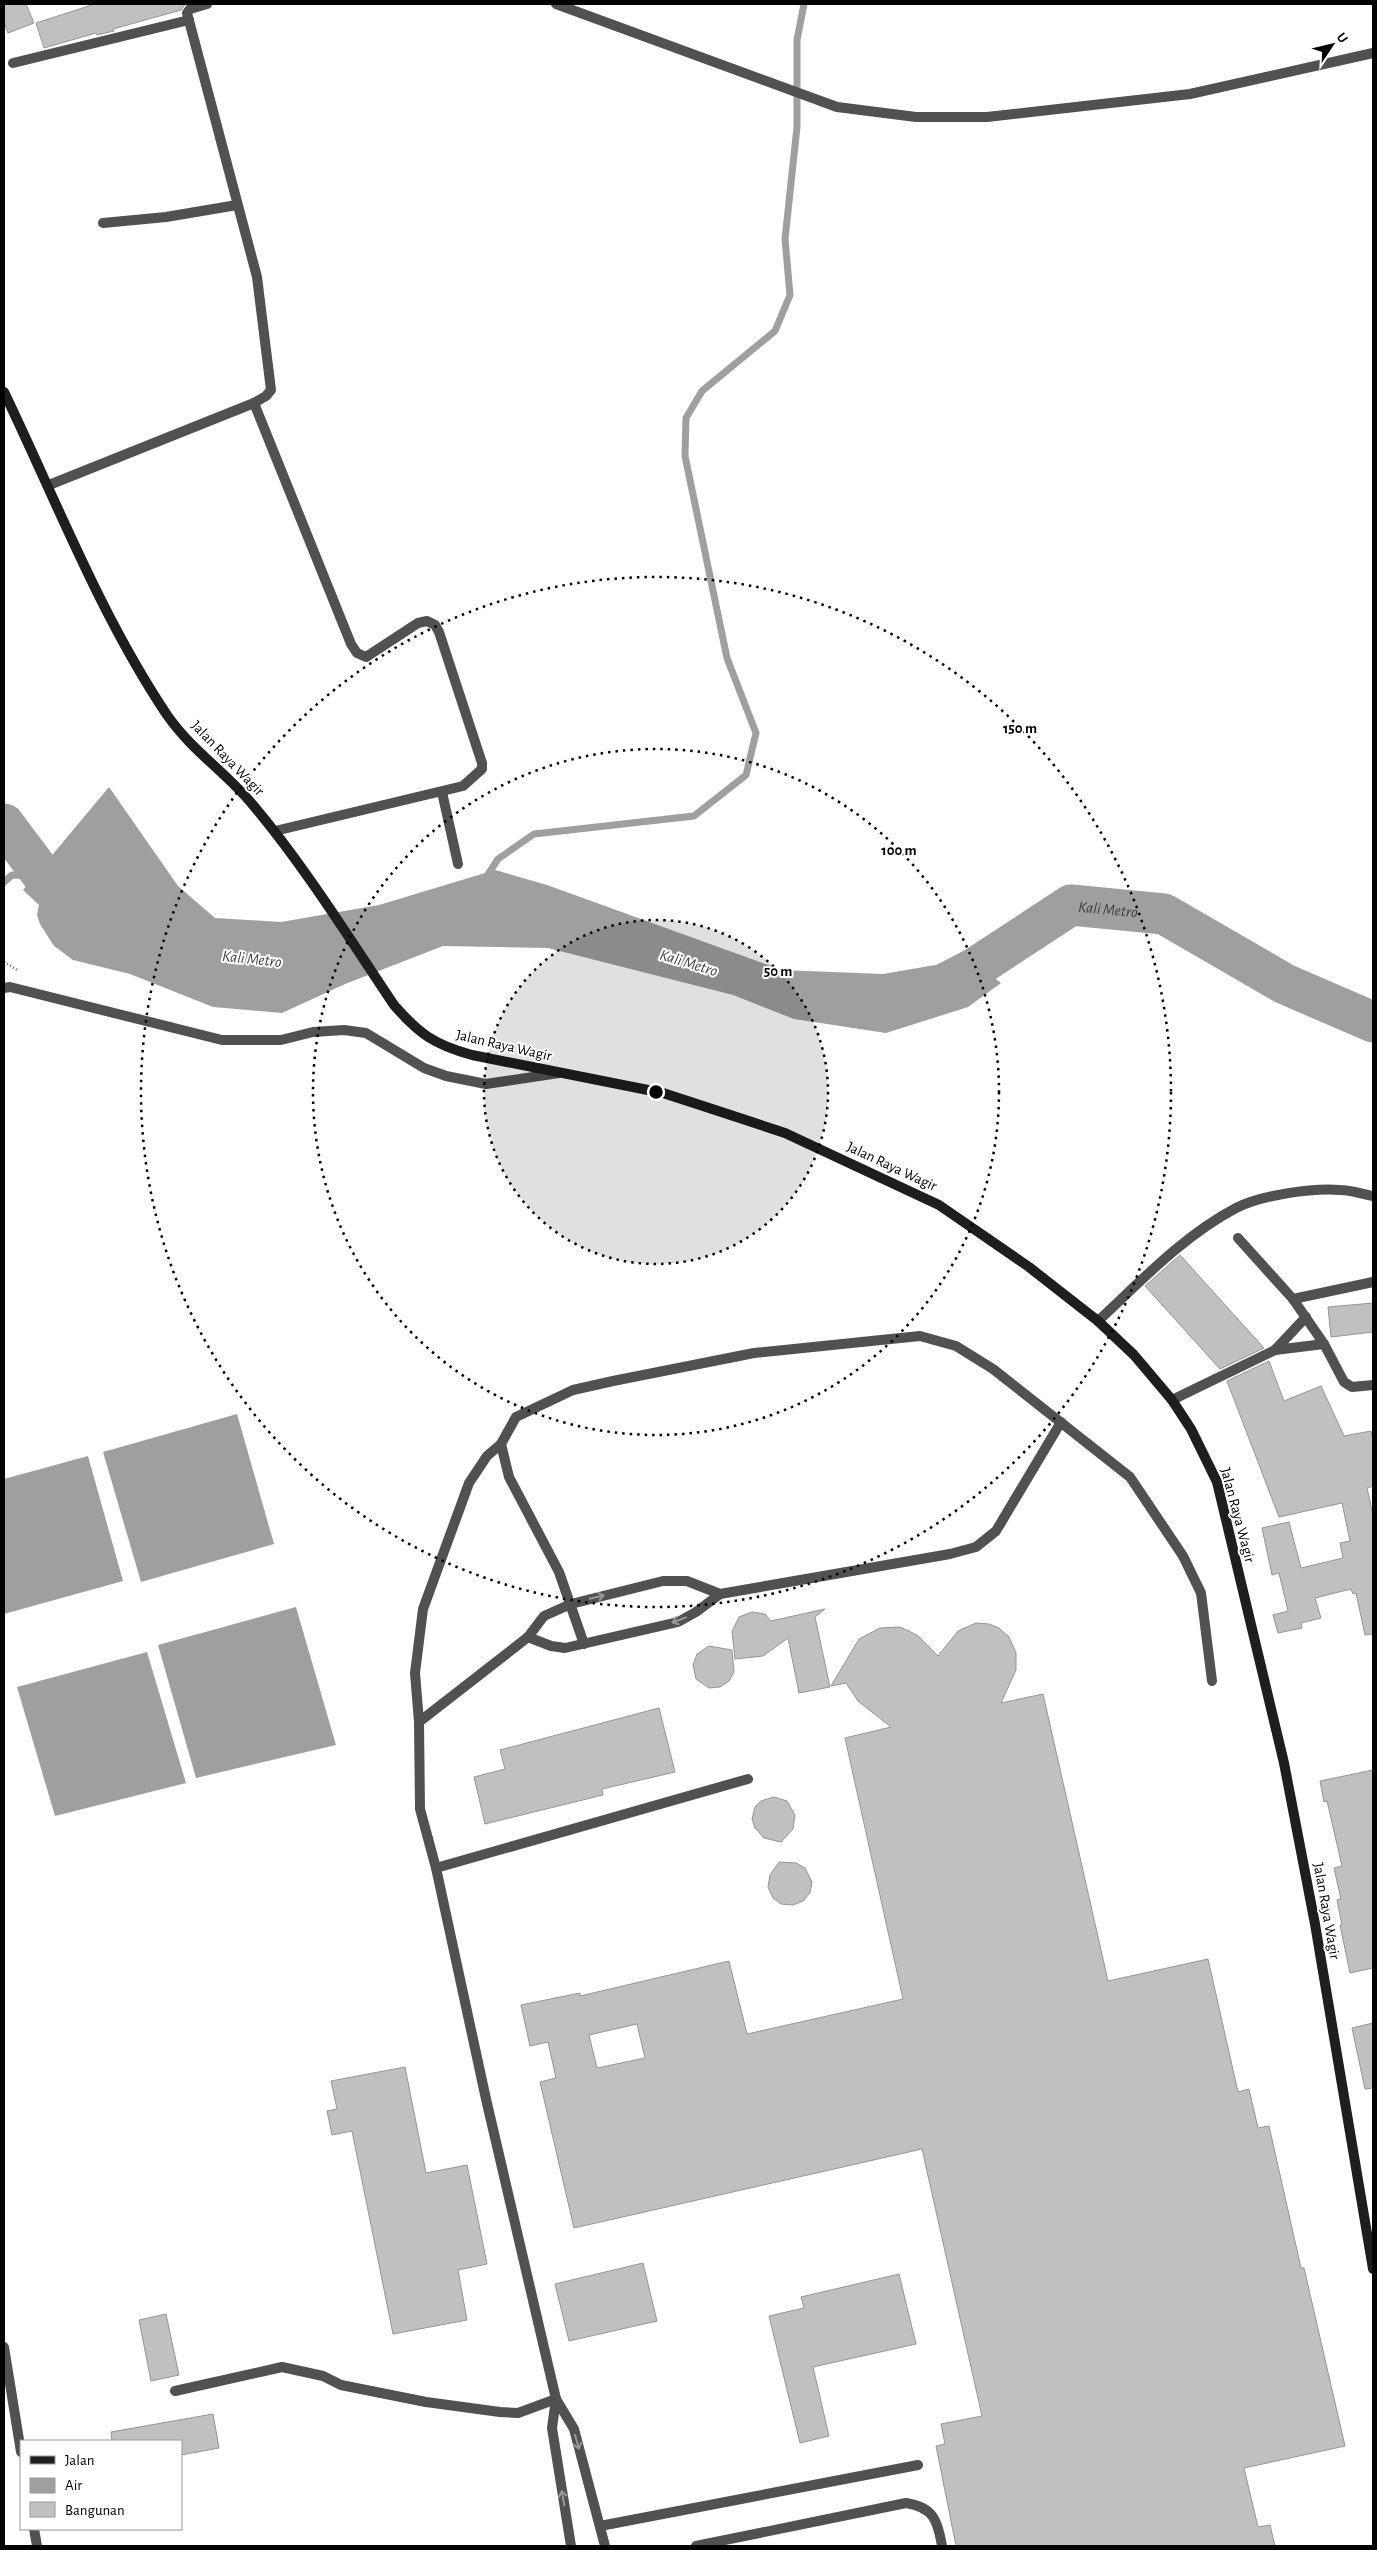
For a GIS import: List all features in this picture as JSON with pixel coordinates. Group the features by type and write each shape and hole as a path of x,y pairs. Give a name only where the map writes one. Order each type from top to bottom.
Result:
{"main road":[{"name":"Jalan Raya Wagir","path":"4,392 112,620 142,676 168,717 196,752 251,802 275,831 394,1005 415,1029 447,1048 559,1073 663,1093 785,1134 939,1205 975,1228 1098,1321 1134,1355 1172,1400 1195,1437 1217,1482 1284,1763 1315,1924 1373,2269"}],"street":[{"path":"49,485 254,403 266,396 271,390 257,277 189,20 190,9 208,4"},
{"path":"556,4 837,107 916,117 987,117 1190,94 1373,53"},
{"path":"13,63 189,20"},
{"path":"103,223 166,217 237,205"},
{"path":"254,403 351,644 357,654 366,657 418,623 427,620 435,625 439,632 482,763 482,769 463,786 275,831"},
{"path":"442,792 458,864"},
{"path":"4,988 10,987 222,1040 281,1040 313,1032 336,1030 366,1033 424,1068 446,1076 486,1084 559,1073"},
{"path":"1098,1321 1175,1251 1237,1208 1258,1200 1305,1191 1341,1190 1373,1196"},
{"path":"1238,1238 1293,1299 1324,1344 1344,1382 1352,1387 1373,1385"},
{"path":"1293,1299 1373,1282"},
{"path":"1275,1350 1306,1317"},
{"path":"605,2546 574,2429 556,2399 486,2099 436,1868 420,1809 419,1722 415,1672 423,1609 469,1483 487,1456 501,1444 516,1417 573,1390 754,1353 920,1336 956,1346 993,1369 1130,1477 1183,1556 1201,1593 1212,1681"},
{"path":"1172,1400 1275,1350 1324,1344"},
{"path":"528,1637 551,1646 565,1648 678,1622 696,1612 720,1594 940,1556 976,1547 996,1531 1007,1515 1060,1422"},
{"path":"501,1444 508,1477 559,1572 584,1644"},
{"path":"419,1722 528,1637 544,1616 571,1604 663,1581 687,1581 720,1594"},
{"path":"436,1868 748,1779"},
{"path":"4,2348 20,2446"},
{"path":"175,2391 282,2367 323,2376 342,2385 426,2402 500,2412 518,2413 556,2399"},
{"path":"556,2399 552,2428 571,2546"},
{"path":"600,2526 918,2465"},
{"path":"696,2546 906,2503 919,2504 931,2513 938,2526 942,2546"},
{"path":"34,2530 37,2546"}],"water":[{"path":"109,787 178,886 215,918 281,922 379,905 495,870 547,885 782,970 883,974 970,959 1001,983 968,1007 886,1033 794,1019 733,995 548,948 443,946 345,984 282,1013 213,1007 130,974 73,960 54,946 40,924 37,915 39,905 23,890"},
{"path":"237,1414 274,1544 141,1582 103,1452"},
{"path":"88,1456 123,1581 4,1614 4,1479"},
{"path":"296,1607 336,1745 196,1778 158,1645"},
{"path":"147,1652 186,1783 55,1816 17,1687"}],"building":[{"path":"4,4 26,4 34,23 8,33 4,22"},
{"path":"95,4 184,4 184,6 181,10 113,29 114,31 97,35 96,33 44,48 36,23"},
{"path":"1180,1255 1264,1348 1220,1369 1145,1286"},
{"path":"1373,1303 1373,1332 1331,1337 1328,1307"},
{"path":"1269,1361 1284,1401 1321,1386 1344,1436 1371,1431 1373,1441 1373,1486 1367,1488 1373,1515 1373,1634 1365,1635 1356,1593 1353,1594 1351,1589 1315,1598 1321,1618 1301,1623 1302,1628 1278,1633 1273,1615 1288,1611 1279,1573 1272,1575 1262,1528 1289,1522 1301,1568 1343,1558 1340,1543 1350,1541 1342,1503 1279,1517 1227,1381"},
{"path":"825,1609 815,1617 830,1687 799,1693 788,1638 763,1656 735,1659 732,1631 739,1617 752,1612 765,1614 771,1621"},
{"path":"976,1623 989,1624 999,1628 1009,1637 1016,1653 1016,1670 1001,1703 1043,1694 1108,1981 1208,1959 1238,2092 1249,2089 1258,2128 1269,2126 1301,2268 1304,2268 1345,2446 1244,2468 1258,2527 1270,2525 1275,2546 956,2546 936,2446 945,2444 941,2424 982,2416 922,2149 574,2228 540,2082 556,2078 548,2042 530,2046 521,2005 580,1993 580,1996 729,1961 747,2034 903,1999 845,1738 891,1727 858,1701 846,1683 831,1686 859,1639 880,1628 900,1627 917,1635 938,1656 958,1631","holes":["637,2024 645,2058 597,2068 589,2035"]},
{"path":"709,1646 732,1650 734,1672 729,1681 720,1687 709,1688 696,1679 693,1665 697,1654"},
{"path":"659,1708 675,1772 602,1789 603,1795 485,1824 474,1777 505,1769 500,1750"},
{"path":"1373,1770 1373,1968 1350,1973 1340,1925 1342,1925 1337,1900 1341,1899 1334,1868 1342,1866 1327,1801 1324,1802 1320,1781"},
{"path":"774,1797 787,1801 795,1815 793,1829 781,1842 764,1838 755,1828 752,1819 755,1807 761,1801"},
{"path":"779,1862 796,1863 805,1868 812,1882 810,1893 803,1901 793,1905 781,1904 773,1898 768,1887 770,1875"},
{"path":"1373,2023 1373,2088 1365,2089 1352,2028"},
{"path":"405,2067 426,2173 467,2165 487,2264 458,2270 467,2320 393,2334 352,2131 332,2135 327,2111 337,2109 331,2081"},
{"path":"643,2263 657,2321 569,2341 555,2284"},
{"path":"899,2274 916,2344 813,2367 829,2436 800,2443 769,2316 804,2308 801,2297"},
{"path":"166,2314 179,2375 151,2381 139,2320"},
{"path":"213,2414 219,2448 182,2455 182,2440 112,2440 111,2432"}],"waterway":[{"path":"485,879 498,859 534,834 694,816 746,775 756,733 727,658 685,456 686,418 702,391 775,331 790,295 785,239 797,127 797,40 804,4"},
{"name":"Kali Metro","path":"4,824 43,876 87,901"},
{"path":"4,882 12,875 43,876"},
{"name":"Kali Metro","path":"929,992 975,968 1071,905 1164,914 1285,984 1373,1022"}]}
